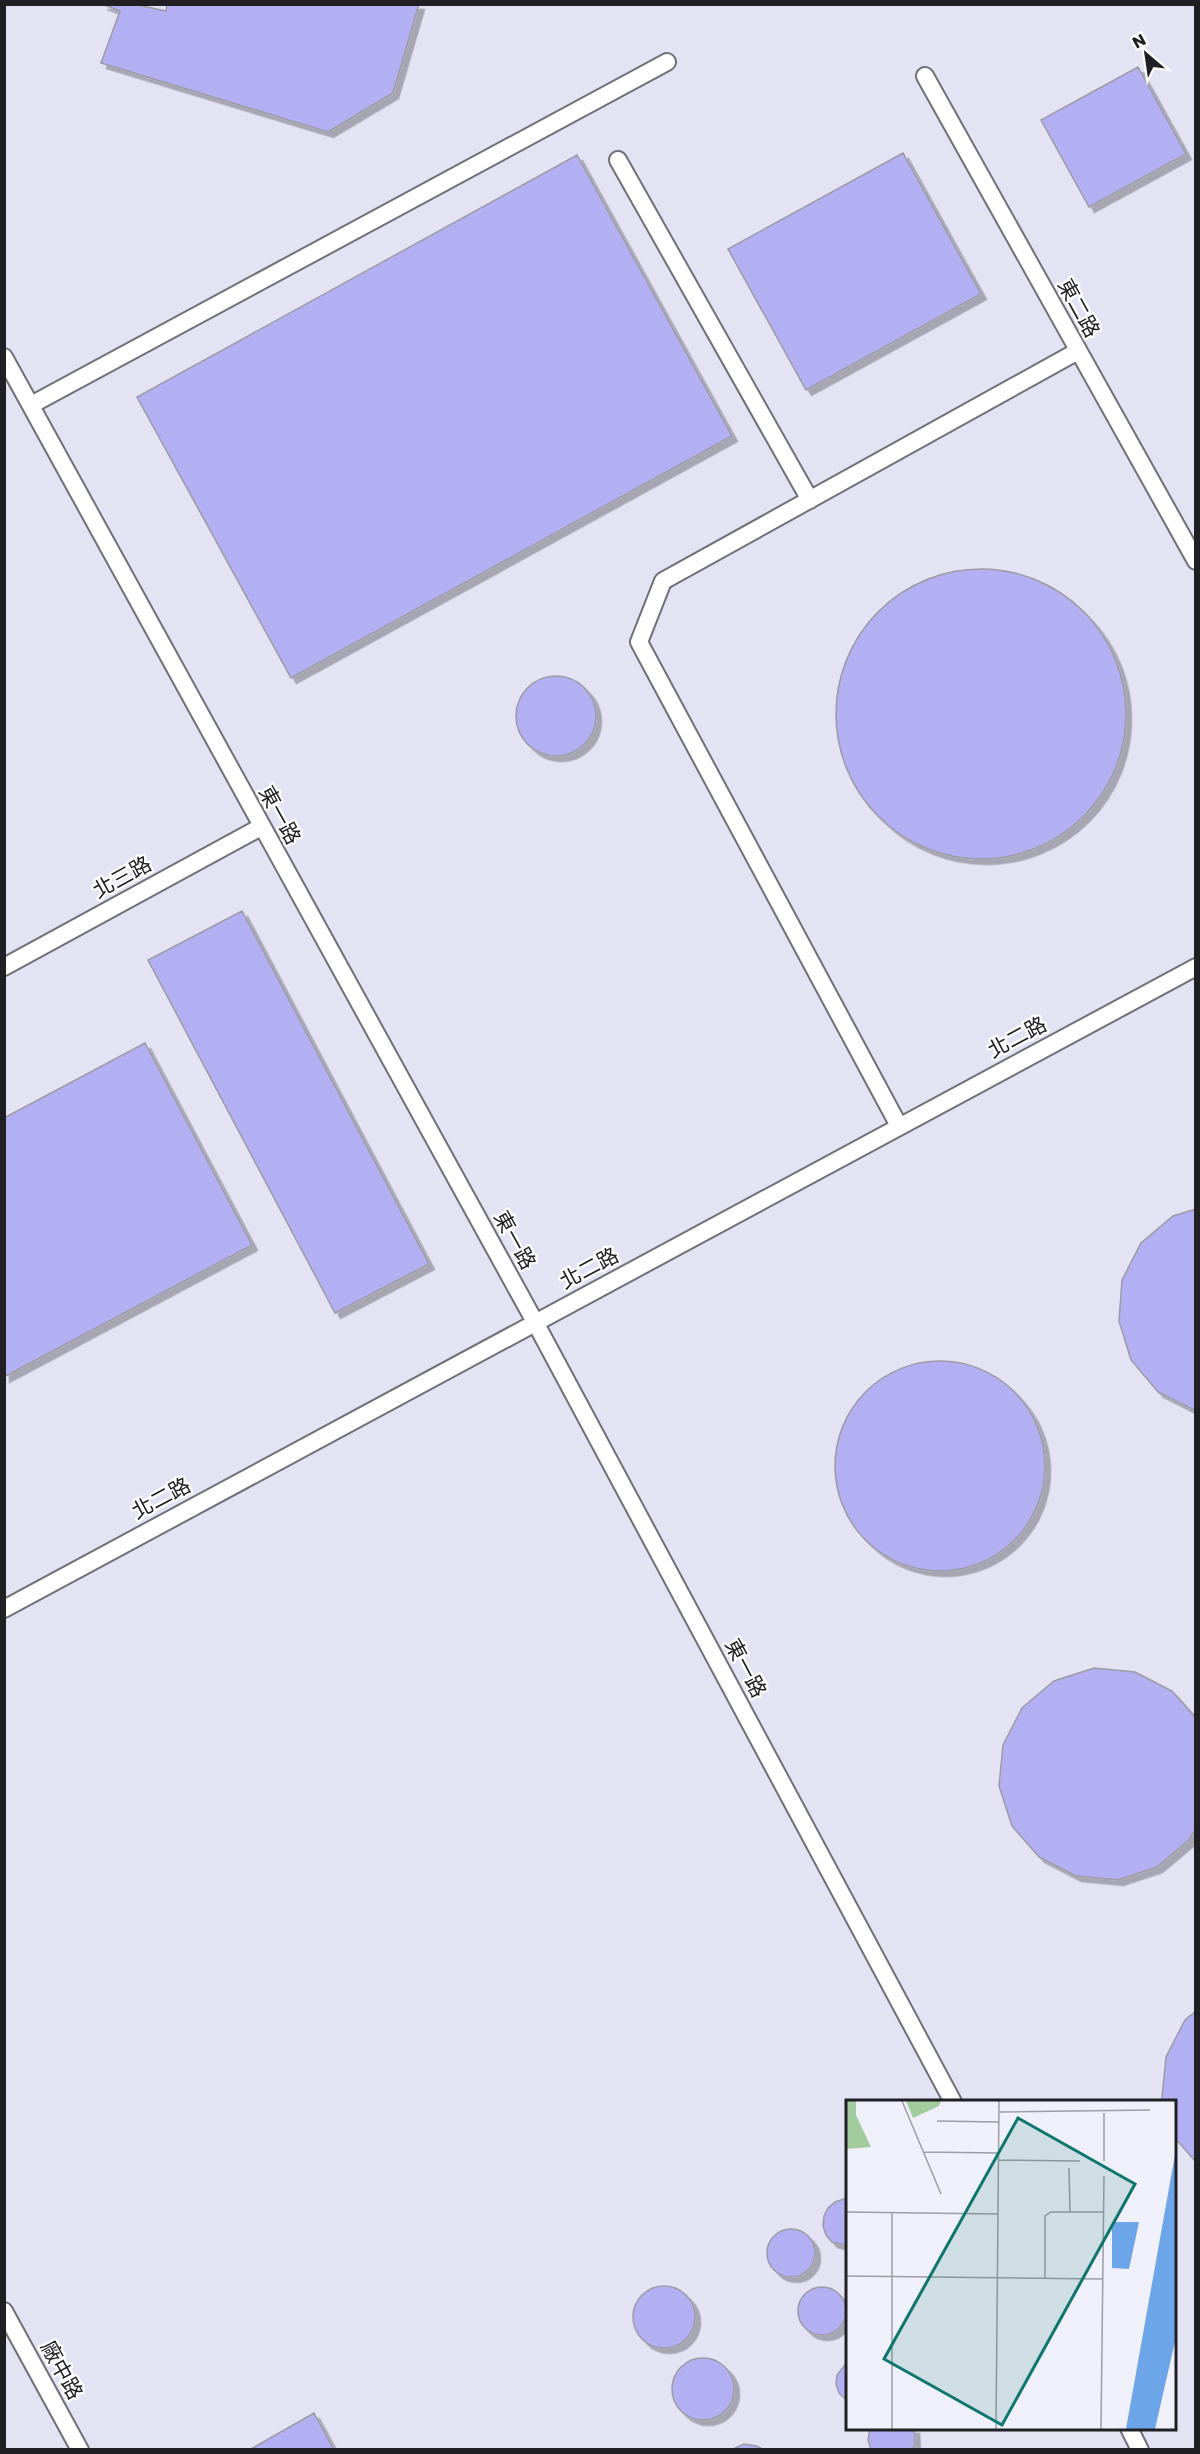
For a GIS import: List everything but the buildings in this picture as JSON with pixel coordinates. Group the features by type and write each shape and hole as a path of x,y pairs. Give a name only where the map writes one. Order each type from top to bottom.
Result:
{"lane":[{"path":"31,405 667,62"},
{"name":"東二路","path":"925,76 1196,561"},
{"path":"618,160 810,500"},
{"path":"899,1126 639,642 663,581 1078,351"},
{"name":"東一路","path":"4,357 535,1322 952,2100"},
{"name":"北三路","path":"4,967 261,827"},
{"name":"北二路","path":"4,1609 1196,967"},
{"name":"廠中路","path":"4,2312 80,2450"},
{"path":"1130,2430 1140,2450"}],"shaded area":[{"path":"5,5 1195,5 1195,2449 5,2450"}]}
